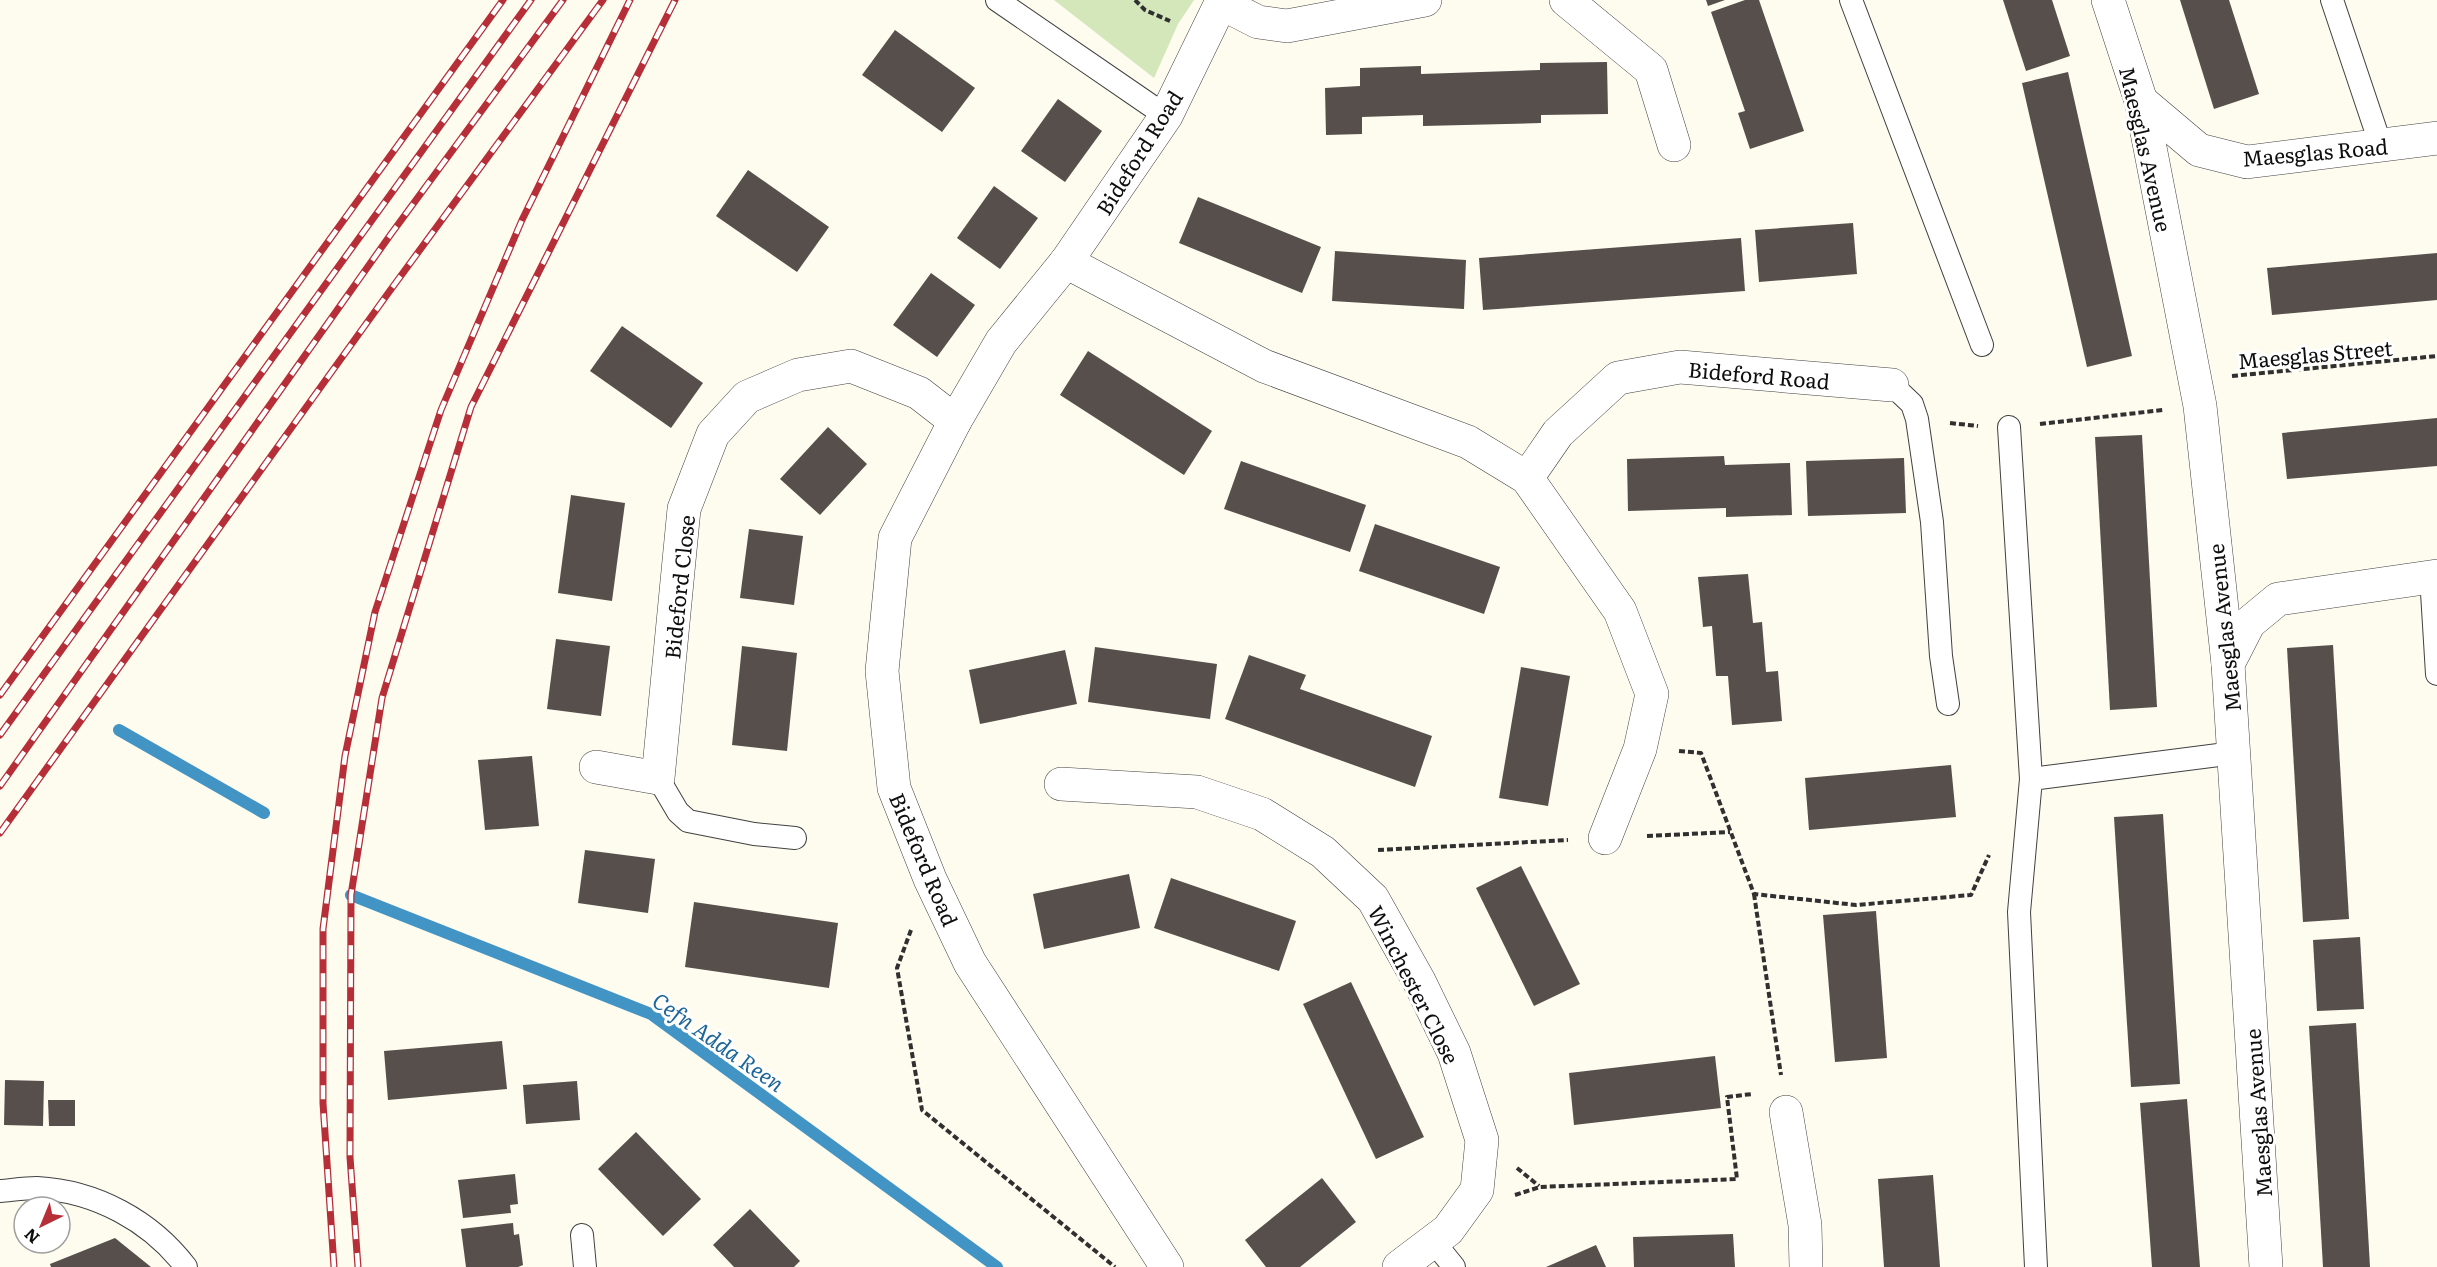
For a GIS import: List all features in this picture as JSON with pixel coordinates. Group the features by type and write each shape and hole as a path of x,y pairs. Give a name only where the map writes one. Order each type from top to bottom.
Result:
{"street":[{"name":"Bideford Road","path":"1167,1267 970,963 930,879 894,788 882,671 895,538 955,421 1001,342 1066,262 1166,116 1222,1 1258,22 1287,26 1425,0"},
{"path":"1566,0 1651,70 1674,145"},
{"name":"Maesglas Avenue","path":"2108,0 2141,100 2198,393 2228,664 2266,1267"},
{"name":"Maesglas Road","path":"2141,100 2199,150 2247,162 2437,138"},
{"path":"1066,262 1263,366 1467,442 1527,478 1620,611 1652,694 1640,749 1605,838"},
{"name":"Bideford Close","path":"658,778 684,508 713,434 747,397 798,375 851,366 918,393 955,421"},
{"name":"Bideford Road","path":"1527,478 1558,433 1618,378 1680,367 1892,385"},
{"path":"2228,664 2249,623 2278,599 2434,576"},
{"path":"596,767 658,778"},
{"name":"Winchester Close","path":"1061,784 1197,792 1263,814 1323,852 1373,899 1419,981 1454,1053 1482,1140 1477,1190 1448,1230 1398,1267"},
{"path":"1785,1101 1805,1225 1806,1267"}],"lane":[{"path":"997,0 1166,116"},
{"path":"1851,0 1982,345"},
{"path":"2332,0 2381,146"},
{"path":"1892,385 1912,404 1917,419 1932,522 1941,656 1948,704"},
{"path":"2008,427 2031,779 2019,912 2036,1267"},
{"path":"2434,576 2437,674"},
{"path":"2031,779 2234,753"},
{"path":"658,778 678,812 688,821 754,834 795,838"},
{"path":"0,1191 38,1188 76,1194 104,1203 154,1232 186,1267"},
{"path":"582,1235 585,1267"},
{"path":"1433,1241 1454,1267"}],"path":[{"name":"Maesglas Street","path":"1917,419 1996,428 2008,427 2198,393 2437,356"},
{"path":"1459,1215 1540,1186 1737,1179 1727,1097 1785,1101 1754,894 1701,753 1640,749"},
{"path":"1323,852 1730,832"},
{"path":"1754,894 1856,905 1971,895 1990,852"},
{"path":"930,879 897,968 922,1110 1115,1267"}],"green space":[{"path":"1054,0 1194,0 1178,24 1154,78"}],"building":[{"path":"1706,0 1725,0 1708,6"},
{"path":"1745,0 1759,0 1804,131 1750,149 1738,113 1745,111 1711,12"},
{"path":"2003,0 2052,0 2070,56 2026,71"},
{"path":"2180,0 2229,0 2259,94 2214,109"},
{"path":"895,30 975,88 942,132 862,75"},
{"path":"1607,62 1608,114 1541,115 1541,123 1423,126 1423,115 1362,117 1362,134 1326,135 1325,88 1360,86 1360,68 1421,66 1421,74 1540,70 1540,63"},
{"path":"2068,72 2132,356 2087,367 2022,83"},
{"path":"1058,99 1102,131 1065,182 1021,151"},
{"path":"748,170 829,227 797,272 716,216"},
{"path":"994,186 1038,218 1000,269 957,238"},
{"path":"1198,197 1321,247 1302,293 1179,243"},
{"path":"1853,223 1857,274 1759,282 1755,230"},
{"path":"1741,238 1745,291 1483,310 1479,258"},
{"path":"1335,251 1466,260 1464,309 1332,301"},
{"path":"2437,253 2437,300 2272,315 2267,268"},
{"path":"931,273 975,305 937,357 893,325"},
{"path":"622,326 703,383 671,428 590,371"},
{"path":"1088,351 1212,431 1184,475 1060,395"},
{"path":"2437,418 2437,466 2287,479 2282,433"},
{"path":"828,427 867,464 820,515 780,479"},
{"path":"2142,435 2157,707 2110,710 2095,437"},
{"path":"1724,456 1725,465 1790,463 1792,515 1726,517 1726,508 1628,511 1627,459"},
{"path":"1904,458 1906,513 1808,516 1806,461"},
{"path":"1241,461 1366,505 1350,552 1224,509"},
{"path":"571,495 625,503 612,601 558,593"},
{"path":"1375,524 1500,567 1484,614 1359,571"},
{"path":"749,529 803,536 794,605 740,598"},
{"path":"1748,574 1753,623 1762,622 1766,672 1778,671 1782,721 1732,725 1728,676 1716,676 1712,626 1703,627 1698,577"},
{"path":"556,639 610,646 601,716 547,709"},
{"path":"2333,645 2349,919 2303,922 2287,648"},
{"path":"742,646 797,653 787,751 732,745"},
{"path":"1095,647 1217,664 1210,719 1088,702"},
{"path":"1065,650 1077,704 980,724 969,670"},
{"path":"1249,655 1306,675 1300,689 1432,736 1415,787 1225,719"},
{"path":"1521,667 1570,676 1548,806 1499,798"},
{"path":"532,756 539,826 485,830 478,760"},
{"path":"1951,765 1956,817 1809,830 1805,778"},
{"path":"2163,814 2180,1084 2131,1087 2114,817"},
{"path":"585,850 655,859 648,913 578,903"},
{"path":"1521,866 1580,984 1534,1006 1476,888"},
{"path":"1129,874 1140,928 1044,949 1033,894"},
{"path":"1171,878 1296,921 1279,971 1154,928"},
{"path":"694,902 838,923 829,988 685,967"},
{"path":"1876,911 1887,1058 1835,1062 1823,915"},
{"path":"2360,937 2364,1009 2317,1011 2313,940"},
{"path":"1351,982 1424,1137 1376,1159 1303,1004"},
{"path":"2356,1023 2370,1267 2323,1267 2309,1026"},
{"path":"502,1041 507,1089 388,1100 384,1051"},
{"path":"1715,1056 1721,1108 1574,1125 1569,1073"},
{"path":"5,1080 44,1081 43,1126 4,1125"},
{"path":"577,1081 580,1120 526,1124 523,1085"},
{"path":"2187,1099 2200,1267 2152,1267 2140,1103"},
{"path":"48,1100 75,1100 75,1126 49,1126"},
{"path":"636,1132 701,1199 663,1236 598,1169"},
{"path":"515,1174 518,1204 510,1205 511,1213 463,1218 458,1180"},
{"path":"1933,1175 1940,1267 1884,1267 1878,1179"},
{"path":"1322,1178 1356,1222 1300,1267 1266,1267 1245,1240"},
{"path":"750,1209 800,1261 794,1267 734,1267 713,1245"},
{"path":"513,1223 514,1235 519,1234 523,1265 518,1267 466,1267 461,1229"},
{"path":"1733,1234 1735,1267 1634,1267 1633,1237"},
{"path":"115,1238 151,1267 51,1267 50,1264"},
{"path":"1596,1245 1606,1267 1546,1267 1553,1264"}],"waterway":[{"path":"119,730 264,813"},
{"name":"Cefn Adda Reen","path":"351,895 651,1014 997,1267"}],"railway":[{"path":"0,695 503,0"},
{"path":"0,735 531,0"},
{"path":"0,786 391,234 563,0"},
{"path":"0,833 389,292 603,0"},
{"path":"334,1267 323,1103 323,929 345,756 375,612 441,410 522,220 630,0"},
{"path":"358,1267 350,1157 351,895 382,698 471,407 675,0"}]}
